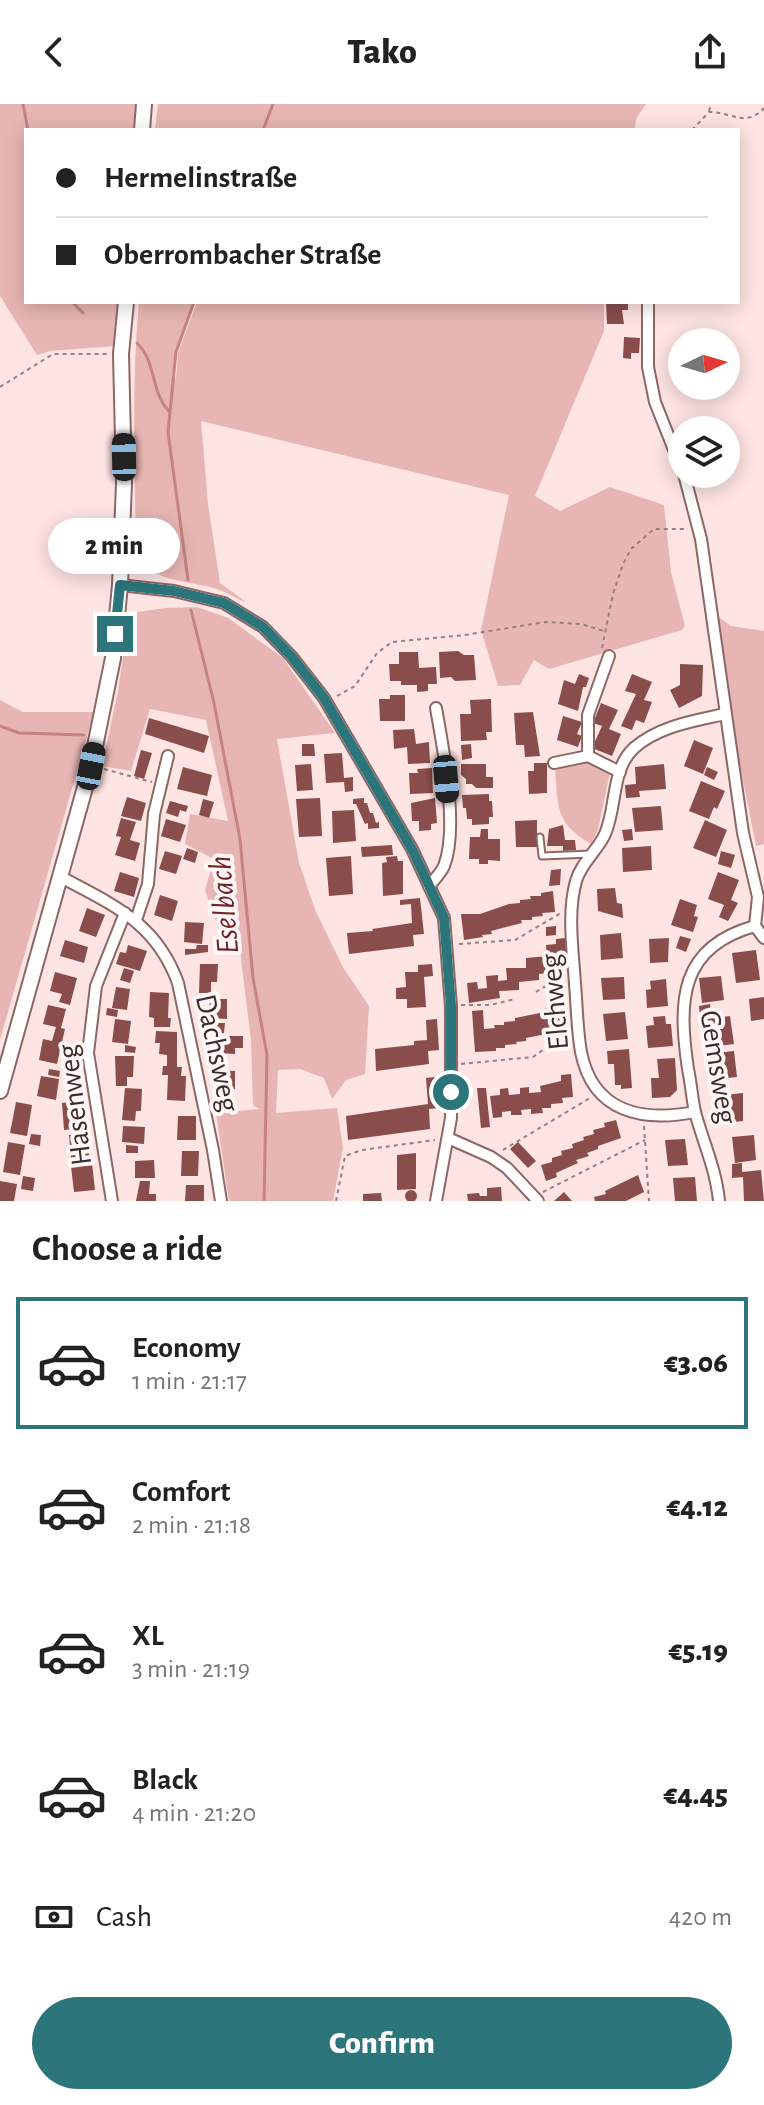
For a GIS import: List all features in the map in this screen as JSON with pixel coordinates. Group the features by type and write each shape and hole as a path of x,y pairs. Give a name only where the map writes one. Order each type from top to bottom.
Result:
{"street":[{"path":"142,128 144,104"},
{"path":"0,1091 91,766 113,658 120,585 124,483 121,354 126,304"},
{"path":"648,304 648,367 652,391 668,433"},
{"path":"688,488 699,528 743,833 758,897 755,926 764,938"},
{"path":"120,585 174,591 224,603 263,627 292,657 324,698 412,849 444,918 451,1006 448,1138 436,1201"},
{"path":"588,756 588,715 609,656"},
{"path":"429,886 444,867 450,831 444,752 436,708"},
{"name":"Elchweg","path":"601,1092 589,1075 582,1053 572,907 577,878 605,834 620,772 632,749 656,734 725,714"},
{"path":"136,920 148,884 154,814 168,756"},
{"path":"554,763 588,756 620,772"},
{"name":"Dachsweg","path":"59,876 136,920 159,944 169,960 178,983 221,1201"},
{"name":"Hasenweg","path":"112,1201 88,1053 96,986 125,913"},
{"name":"Gemsweg","path":"719,1201 717,1177 695,1112 684,1043 682,1004 687,982 711,947 734,932 755,926"},
{"path":"601,1092 614,1103 644,1116 695,1112"},
{"path":"448,1138 491,1157 507,1168 536,1199"}],"lane":[{"path":"540,837 542,856 592,854"}],"path":[{"path":"694,128 709,112 711,104"},
{"path":"709,112 725,112 751,119 764,108"},
{"path":"0,387 53,354 121,354"},
{"path":"609,656 602,654 604,631 613,594 631,549 654,529 699,528"},
{"path":"324,698 345,693 355,686 377,653 392,642 545,622 581,624 604,631"},
{"path":"91,766 161,785"},
{"path":"445,944 515,940 572,907"},
{"path":"536,992 574,970"},
{"path":"451,1006 490,1005 515,999"},
{"path":"452,1065 533,1057 579,1026"},
{"path":"491,1157 601,1092"},
{"path":"644,1116 649,1201"},
{"path":"336,1201 345,1156 362,1150 448,1138"},
{"path":"536,1199 645,1140"}],"shaded area":[{"path":"0,104 139,104 136,128 24,128 24,304 120,304 116,346 50,351 37,355 0,296"},
{"path":"158,104 646,104 636,119 635,128 155,128"},
{"path":"139,304 193,304 176,352 172,375 176,379 178,353 196,304 604,304 604,331 535,496 560,511 610,487 664,505 671,572 685,626 682,630 549,669 534,660 520,685 498,686 481,630 509,495 201,421 208,504 220,583 246,602 217,589 152,571 136,556 134,397"},
{"path":"197,607 228,618 283,658 335,733 277,739 299,863 316,912 344,969 369,1006 365,1074 346,1080 332,1099 324,1078 300,1069 278,1070 276,1113 337,1108 343,1148 333,1201 229,1201 216,1113 259,1109 253,1105 251,1040 240,951 226,950 205,890 214,859 185,844 190,814 228,821 206,720 150,709 131,771 102,766 128,623 138,612"},
{"path":"716,615 731,626 764,631 764,844 756,846 730,714"},
{"path":"0,700 23,712 94,712 0,1040"},
{"path":"588,762 610,772 598,830 591,844 570,828 560,812 555,767"}],"building":[{"path":"606,304 628,304 628,310 622,310 624,324 607,324"},
{"path":"624,337 640,338 639,353 631,353 631,359 623,358"},
{"path":"458,651 464,655 474,655 476,680 440,678 439,652"},
{"path":"399,652 418,652 419,668 436,667 437,684 428,684 428,691 417,692 417,685 390,681 389,664 399,664"},
{"path":"680,664 703,665 702,696 679,708 670,690 680,685"},
{"path":"579,674 589,678 586,687 583,687 578,711 558,704 564,680 575,684"},
{"path":"632,674 652,682 644,700 652,702 644,723 636,720 632,730 621,726 636,694 625,691"},
{"path":"390,695 405,695 405,721 380,721 379,699 390,699"},
{"path":"491,699 492,732 486,732 487,740 461,741 460,714 471,714 470,700"},
{"path":"601,703 618,710 609,729 621,734 612,756 592,748 602,726 593,723"},
{"path":"533,712 540,756 525,757 524,745 516,745 514,713"},
{"path":"563,716 582,722 577,734 582,736 578,747 557,740"},
{"path":"149,718 209,736 204,753 145,734"},
{"path":"414,729 416,744 429,742 430,763 408,764 407,747 394,749 393,730"},
{"path":"694,740 713,748 703,774 684,766"},
{"path":"302,744 314,744 315,756 302,756"},
{"path":"471,744 472,758 462,760 461,745"},
{"path":"141,750 152,753 144,779 134,776"},
{"path":"342,753 344,778 353,777 353,791 345,792 344,782 326,783 324,754"},
{"path":"534,763 547,763 547,793 529,794 528,771 534,771"},
{"path":"311,764 313,790 297,791 295,765"},
{"path":"461,764 486,764 486,777 493,777 493,788 476,788 466,784 466,779 461,775"},
{"path":"664,764 666,789 639,791 640,797 626,798 625,785 636,784 635,767"},
{"path":"183,767 212,775 207,796 177,789"},
{"path":"707,767 718,772 714,780 704,775"},
{"path":"432,768 433,793 410,794 409,773"},
{"path":"701,781 725,791 709,819 689,811"},
{"path":"489,794 493,817 489,817 489,824 472,825 472,819 467,819 466,808 463,808 462,795"},
{"path":"127,797 146,803 141,821 121,816"},
{"path":"320,798 322,836 299,837 296,799"},
{"path":"364,798 376,823 379,822 379,828 368,829 368,823 365,824 356,804 353,804 353,799"},
{"path":"435,798 437,823 431,824 431,830 419,831 419,821 412,821 411,803"},
{"path":"203,799 214,802 209,818 199,815"},
{"path":"170,801 188,806 186,812 180,810 178,817 166,813"},
{"path":"661,806 663,830 635,832 632,808"},
{"path":"354,810 356,841 333,843 332,811"},
{"path":"121,818 136,822 130,840 140,843 135,861 115,855 121,837 116,836"},
{"path":"166,819 186,825 180,842 161,836"},
{"path":"537,820 537,847 516,847 515,821"},
{"path":"705,820 727,830 716,857 693,848"},
{"path":"563,825 565,840 575,840 576,850 563,851 563,846 547,846 549,829"},
{"path":"481,829 488,829 488,839 500,839 500,861 488,860 488,864 479,864 479,859 469,859 470,837 480,837"},
{"path":"632,829 633,840 624,841 622,830"},
{"path":"392,845 393,855 362,857 361,847"},
{"path":"651,846 652,870 623,872 622,848"},
{"path":"187,848 198,852 195,863 183,859"},
{"path":"165,851 182,856 176,874 159,869"},
{"path":"721,851 735,855 731,868 718,864"},
{"path":"351,856 353,894 329,896 326,858"},
{"path":"397,856 398,861 403,861 403,894 383,896 382,863 387,862 386,857"},
{"path":"561,869 560,885 549,886 551,870"},
{"path":"120,872 139,878 134,897 114,891"},
{"path":"718,872 739,880 731,900 738,903 728,921 719,917 724,905 708,899"},
{"path":"615,888 617,903 622,904 623,918 598,911 597,889"},
{"path":"553,891 555,912 542,913 543,916 532,917 532,920 521,920 522,923 491,931 492,934 464,940 461,914 480,914"},
{"path":"160,895 178,901 172,921 154,915"},
{"path":"420,898 424,934 413,935 414,946 349,954 347,933 412,923 411,904 400,905 400,900"},
{"path":"680,899 697,905 694,916 698,917 693,932 671,925"},
{"path":"87,908 105,915 96,937 79,931"},
{"path":"185,922 204,923 202,944 184,942"},
{"path":"556,926 556,935 546,936 546,927"},
{"path":"621,933 623,958 601,960 600,935"},
{"path":"680,936 691,939 686,952 676,948"},
{"path":"565,938 567,964 558,965 559,972 539,974 539,980 519,982 519,990 499,991 500,998 469,1003 467,983 477,982 478,989 487,988 486,976 498,975 498,981 507,980 506,968 526,968 526,958 547,956 546,945 556,944 556,939"},
{"path":"669,938 668,962 650,963 649,939"},
{"path":"65,940 88,947 84,963 60,956"},
{"path":"128,945 147,951 140,971 116,964 120,952 126,953"},
{"path":"197,945 208,945 208,952 185,955 185,949 196,949"},
{"path":"756,950 760,980 736,983 732,953"},
{"path":"200,964 218,964 217,982 211,982 211,993 199,993"},
{"path":"432,964 433,976 424,977 426,1007 407,1008 407,999 396,999 396,988 406,987 405,972 418,972 418,965"},
{"path":"124,968 134,971 130,983 120,980"},
{"path":"55,972 77,978 70,1005 59,1002 62,994 50,991"},
{"path":"721,976 724,1000 702,1003 699,978"},
{"path":"624,977 625,999 603,1000 601,978"},
{"path":"666,979 668,1006 647,1008 646,990 651,989 650,981"},
{"path":"116,987 130,989 127,1010 112,1008"},
{"path":"150,992 169,993 170,1027 154,1027 154,1018 149,1017"},
{"path":"764,997 764,1019 751,1021 749,999"},
{"path":"210,999 227,999 227,1019 209,1018"},
{"path":"710,1004 711,1015 700,1017 699,1006"},
{"path":"48,1005 66,1009 57,1064 39,1060 43,1039 52,1041 56,1027 43,1024"},
{"path":"566,1005 568,1027 505,1045 505,1048 496,1048 496,1051 475,1052 472,1011 483,1010 484,1029"},
{"path":"107,1008 118,1010 117,1017 106,1015"},
{"path":"625,1012 628,1039 606,1041 603,1014"},
{"path":"665,1016 666,1024 671,1024 673,1046 648,1048 646,1026 654,1025 653,1017"},
{"path":"730,1016 734,1044 711,1047 707,1019"},
{"path":"115,1019 131,1021 128,1044 112,1042"},
{"path":"437,1019 439,1050 428,1051 429,1064 376,1071 375,1049 414,1045 414,1041 427,1040 426,1020"},
{"path":"210,1023 225,1023 224,1033 209,1033"},
{"path":"156,1031 177,1032 177,1067 182,1067 181,1076 186,1076 185,1101 167,1100 168,1075 162,1075 163,1066 167,1066 167,1055 159,1054 160,1043 155,1043"},
{"path":"218,1036 243,1036 243,1048 235,1048 235,1054 218,1053"},
{"path":"125,1045 136,1047 135,1053 125,1052"},
{"path":"629,1049 632,1088 621,1089 621,1085 615,1085 614,1064 608,1064 607,1051"},
{"path":"734,1051 737,1077 719,1079 720,1091 711,1092 708,1064 717,1063 716,1053"},
{"path":"115,1056 134,1056 133,1077 127,1077 127,1086 116,1086"},
{"path":"675,1058 677,1090 670,1097 652,1098 651,1078 659,1078 657,1059"},
{"path":"49,1069 60,1071 59,1077 48,1075"},
{"path":"218,1070 235,1071 235,1089 217,1089"},
{"path":"571,1074 573,1097 562,1098 563,1103 542,1108 543,1113 531,1114 531,1109 521,1110 522,1115 511,1115 511,1111 493,1118 490,1096 500,1095 500,1089 508,1088 509,1095 520,1094 520,1088 529,1087 529,1093 541,1092 540,1086 561,1081 561,1075"},
{"path":"41,1076 59,1079 56,1100 37,1096"},
{"path":"435,1077 438,1108 429,1109 430,1129 348,1140 346,1116 428,1104 426,1078"},
{"path":"125,1088 142,1089 141,1111 136,1111 135,1121 122,1120"},
{"path":"477,1088 486,1088 490,1127 481,1128"},
{"path":"743,1093 743,1121 723,1123 721,1105 725,1104 724,1095"},
{"path":"80,1101 82,1128 64,1130 62,1103"},
{"path":"16,1102 32,1105 27,1136 10,1133"},
{"path":"178,1116 196,1116 196,1140 177,1140"},
{"path":"616,1120 621,1138 598,1146 598,1149 587,1153 589,1156 576,1160 578,1163 546,1181 541,1165 562,1155 561,1151 573,1148 572,1144 584,1140 583,1137 594,1134 593,1130 605,1127 604,1123"},
{"path":"123,1126 145,1127 144,1144 122,1142"},
{"path":"31,1134 41,1135 40,1146 29,1144"},
{"path":"87,1134 89,1156 71,1158 69,1135"},
{"path":"754,1135 756,1160 735,1163 732,1137"},
{"path":"685,1139 688,1165 668,1166 665,1140"},
{"path":"8,1142 25,1145 20,1175 3,1172"},
{"path":"518,1142 536,1161 528,1168 510,1149"},
{"path":"126,1145 138,1146 138,1153 126,1153"},
{"path":"182,1151 199,1151 198,1176 181,1176"},
{"path":"416,1153 416,1189 397,1190 397,1155"},
{"path":"154,1160 155,1178 135,1178 135,1161"},
{"path":"92,1163 95,1190 74,1192 71,1166"},
{"path":"742,1163 742,1172 761,1170 764,1201 744,1201 743,1177 732,1178 732,1164"},
{"path":"638,1175 644,1192 626,1201 595,1201 594,1197 606,1194 605,1191"},
{"path":"23,1176 35,1178 33,1191 21,1189"},
{"path":"695,1177 697,1201 675,1201 673,1178"},
{"path":"0,1181 17,1184 14,1201 0,1201"},
{"path":"140,1181 150,1181 149,1194 156,1194 156,1201 136,1201"},
{"path":"186,1185 204,1185 204,1201 185,1201"},
{"path":"501,1187 502,1201 468,1201 467,1194 487,1196 487,1188"},
{"path":"407,1192 415,1192 415,1200 407,1200"},
{"path":"564,1192 572,1201 554,1201"},
{"path":"381,1193 382,1201 363,1201 363,1194"}],"waterway":[{"path":"23,104 28,128"},
{"path":"264,128 273,104"},
{"path":"74,304 83,313"},
{"name":"Eselbach","path":"188,580 168,432 176,352 193,304"},
{"path":"137,343 148,359 159,396 170,412"},
{"name":"Eselbach","path":"191,610 214,703 240,839 253,978 267,1055 264,1201"},
{"path":"0,726 19,733 84,735"}],"route":[{"path":"115,634 120,585 174,591 224,603 263,627 292,657 324,698 412,849 444,918 451,1006 451,1092"}]}
